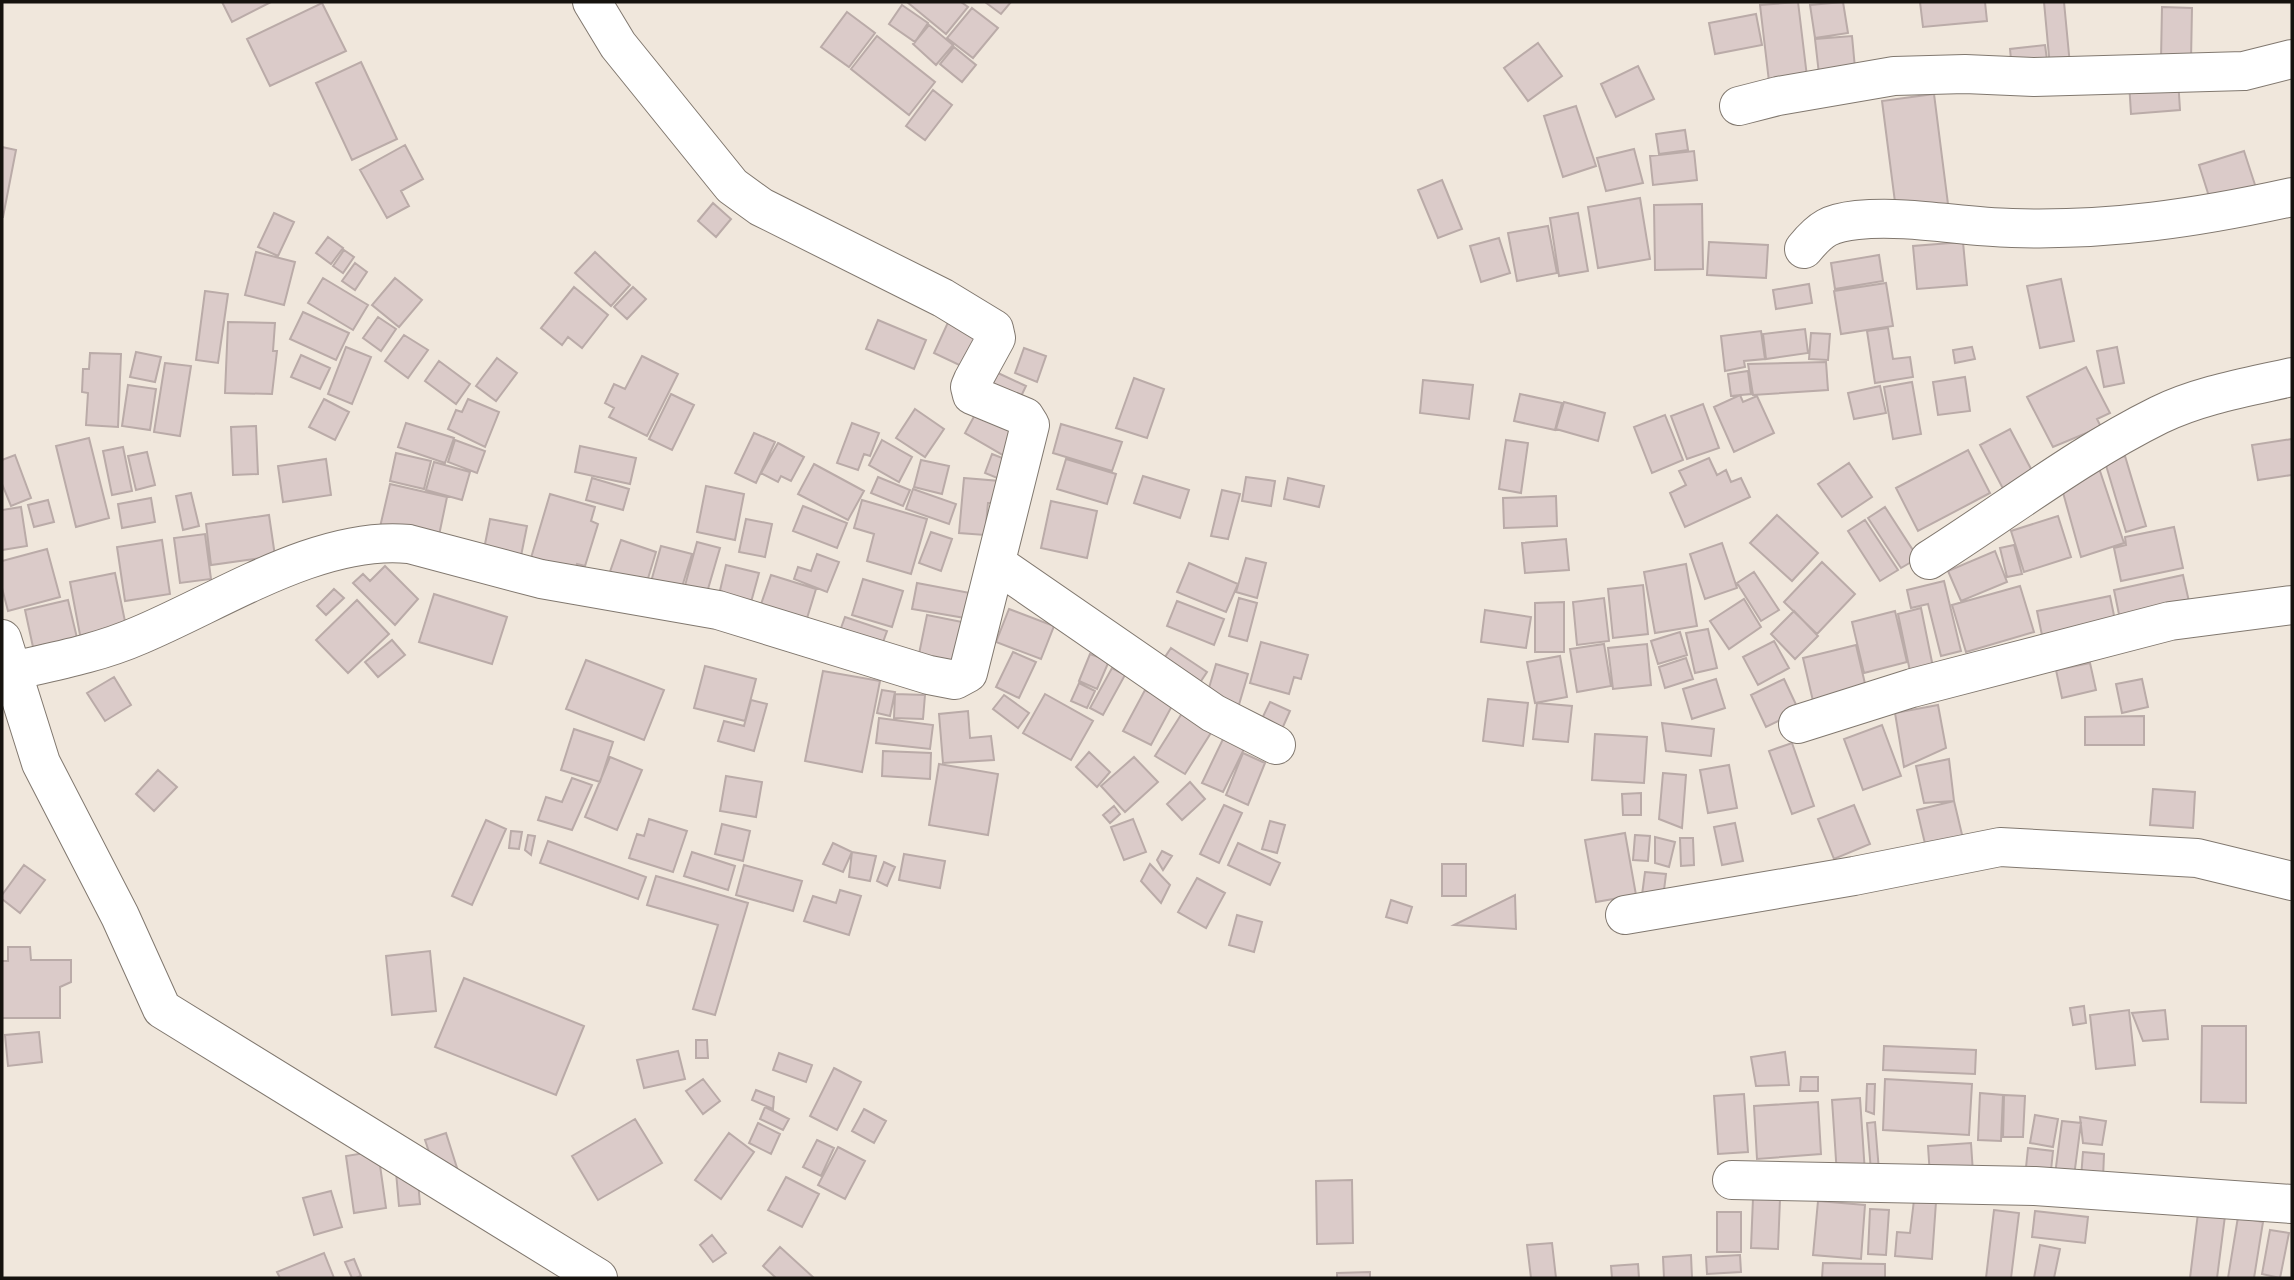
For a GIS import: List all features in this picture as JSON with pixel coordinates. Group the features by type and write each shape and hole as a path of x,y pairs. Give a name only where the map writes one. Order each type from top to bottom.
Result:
{"street":[{"path":"592,2 618,45 733,186 761,207 943,298 994,329 996,338 970,387 972,395 1025,417 1030,425 968,673 955,680 929,675 718,610 541,579 409,544 388,541 358,544 274,573 138,636 91,653 7,655 41,763 120,916 162,1009 598,1278"},
{"path":"1738,106 1778,96 1894,76 1965,74 2034,77 2244,71 2292,59"},
{"path":"1804,249 1820,229 1856,220 1922,219 2011,229 2145,225 2292,197"},
{"path":"1929,560 2096,449 2162,414 2231,391 2292,377"},
{"path":"997,565 1213,713 1276,746"},
{"path":"1798,724 1912,688 2171,621 2292,604"},
{"path":"1625,915 1854,876 2000,846 2197,858 2292,881"},
{"path":"1732,1180 2035,1186 2292,1204"}],"building":[{"path":"222,2 271,2 232,22"},
{"path":"907,2 961,2 968,7 946,34"},
{"path":"985,2 1011,2 1001,14"},
{"path":"1798,2 1808,85 1770,90 1760,5"},
{"path":"1843,2 1848,33 1815,38 1810,5"},
{"path":"1920,2 1985,2 1987,21 1923,27"},
{"path":"2044,2 2064,2 2070,65 2050,67"},
{"path":"322,3 346,51 270,86 247,39"},
{"path":"902,5 928,23 915,42 889,24"},
{"path":"2162,7 2192,8 2191,61 2161,60"},
{"path":"972,8 998,28 973,58 947,38"},
{"path":"847,12 875,33 849,67 821,47"},
{"path":"1756,14 1762,45 1715,54 1709,23"},
{"path":"929,25 953,45 936,65 913,44"},
{"path":"877,36 935,82 909,115 851,69"},
{"path":"1852,36 1856,79 1820,83 1815,39"},
{"path":"1538,43 1562,76 1528,101 1504,68"},
{"path":"2045,45 2048,67 2012,70 2010,49"},
{"path":"954,47 976,65 962,82 940,64"},
{"path":"361,62 397,139 352,160 316,83"},
{"path":"1638,66 1654,99 1616,117 1601,84"},
{"path":"2178,79 2180,110 2131,114 2129,82"},
{"path":"933,90 952,105 925,140 906,126"},
{"path":"1934,94 1948,204 1896,210 1882,101"},
{"path":"1576,106 1596,166 1563,177 1544,116"},
{"path":"1685,130 1688,150 1659,154 1656,134"},
{"path":"405,145 423,179 401,191 409,206 387,218 360,170"},
{"path":"2,147 16,150 3,217 2,217"},
{"path":"1634,149 1643,183 1606,191 1597,158"},
{"path":"1694,151 1697,180 1653,185 1650,156"},
{"path":"2244,151 2258,194 2213,209 2199,165"},
{"path":"1442,180 1462,229 1438,238 1418,190"},
{"path":"1640,198 1650,259 1598,268 1588,207"},
{"path":"713,203 731,219 716,237 698,221"},
{"path":"1702,204 1703,269 1655,270 1654,205"},
{"path":"274,213 294,222 278,256 258,247"},
{"path":"1578,213 1588,271 1559,276 1550,218"},
{"path":"1548,226 1557,273 1517,281 1508,233"},
{"path":"328,237 343,248 331,264 316,253"},
{"path":"1499,238 1510,273 1481,282 1470,246"},
{"path":"1709,242 1768,245 1766,278 1707,275"},
{"path":"1963,242 1967,285 1917,289 1913,246"},
{"path":"344,250 354,257 343,273 333,266"},
{"path":"256,252 295,262 284,305 245,295"},
{"path":"595,252 630,285 611,306 575,273"},
{"path":"1879,255 1883,281 1835,289 1831,263"},
{"path":"355,263 367,272 355,290 342,281"},
{"path":"323,278 368,305 353,330 308,303"},
{"path":"395,278 422,300 399,327 372,305"},
{"path":"2061,279 2074,341 2040,348 2027,286"},
{"path":"1886,283 1893,326 1841,334 1834,291"},
{"path":"1809,284 1812,303 1776,309 1773,290"},
{"path":"574,287 608,315 582,348 568,337 562,345 541,328"},
{"path":"633,287 646,299 627,319 614,307"},
{"path":"205,291 228,294 218,363 196,360"},
{"path":"303,312 349,333 336,360 290,339"},
{"path":"378,317 396,329 381,351 363,338"},
{"path":"950,318 991,337 974,372 934,353"},
{"path":"878,320 926,340 914,369 866,349"},
{"path":"228,322 275,323 273,351 277,351 272,394 225,393"},
{"path":"1888,328 1893,359 1910,357 1913,377 1875,383 1867,331"},
{"path":"1805,329 1808,353 1766,359 1763,334"},
{"path":"1761,331 1765,359 1744,361 1745,367 1725,371 1721,336"},
{"path":"1811,333 1830,334 1828,360 1809,359"},
{"path":"404,335 428,350 408,378 385,361"},
{"path":"346,347 371,357 352,404 328,394"},
{"path":"1972,347 1975,359 1955,363 1953,350"},
{"path":"2117,347 2124,383 2104,387 2097,351"},
{"path":"1024,348 1046,356 1037,382 1015,373"},
{"path":"136,352 161,357 155,382 130,377"},
{"path":"90,353 121,354 118,427 86,425 88,393 82,392 83,369 89,369"},
{"path":"301,355 330,368 320,389 291,377"},
{"path":"642,356 678,374 647,436 609,417 614,408 605,403 614,384 625,389"},
{"path":"497,358 517,373 496,401 476,386"},
{"path":"439,361 470,384 456,404 425,381"},
{"path":"1826,362 1828,390 1753,395 1748,364"},
{"path":"165,363 191,366 180,436 154,432"},
{"path":"2086,367 2110,413 2097,419 2101,427 2053,447 2027,397"},
{"path":"1748,371 1751,394 1731,396 1728,374"},
{"path":"998,373 1026,386 1015,409 987,396"},
{"path":"1965,377 1970,411 1938,415 1933,382"},
{"path":"1134,378 1164,389 1147,438 1116,428"},
{"path":"1423,380 1473,385 1469,419 1420,413"},
{"path":"1912,382 1921,434 1893,439 1884,387"},
{"path":"128,385 156,389 150,430 122,426"},
{"path":"1880,386 1886,413 1854,419 1848,393"},
{"path":"671,394 694,405 672,450 649,439"},
{"path":"1520,394 1562,403 1555,430 1514,421"},
{"path":"1740,395 1743,402 1757,396 1774,433 1734,452 1714,407"},
{"path":"324,399 349,412 335,440 309,427"},
{"path":"468,399 499,412 485,447 448,429 456,410 462,412"},
{"path":"1564,402 1605,413 1598,441 1556,429"},
{"path":"1703,404 1719,448 1687,459 1671,416"},
{"path":"915,409 944,429 925,457 896,438"},
{"path":"977,411 1020,435 1008,458 965,433"},
{"path":"1665,415 1683,460 1652,473 1634,427"},
{"path":"406,423 454,438 445,463 398,447"},
{"path":"852,423 879,433 870,456 864,454 858,470 837,463"},
{"path":"1061,424 1122,442 1112,471 1053,453"},
{"path":"256,426 258,474 233,475 231,427"},
{"path":"2010,429 2039,484 2009,500 1980,445"},
{"path":"754,433 775,442 756,483 735,473"},
{"path":"89,438 109,518 76,527 56,446"},
{"path":"2292,439 2292,475 2258,480 2252,445"},
{"path":"455,440 485,451 477,473 448,462"},
{"path":"882,440 912,457 899,482 869,465"},
{"path":"1506,440 1528,443 1521,493 1499,489"},
{"path":"778,443 804,457 791,481 781,476 778,482 761,473"},
{"path":"580,446 636,458 630,484 575,472"},
{"path":"123,447 132,491 112,495 103,451"},
{"path":"1968,450 1990,493 1918,531 1896,488"},
{"path":"147,452 155,485 136,490 128,456"},
{"path":"396,453 431,461 424,489 390,481"},
{"path":"992,454 1015,463 1007,482 985,473"},
{"path":"15,455 31,498 11,506 2,484 2,460"},
{"path":"2125,456 2146,526 2126,532 2105,462"},
{"path":"1709,458 1717,475 1726,470 1731,482 1741,478 1750,497 1685,527 1670,493 1686,485 1679,471"},
{"path":"326,459 331,495 283,502 278,466"},
{"path":"1066,459 1116,474 1107,504 1057,489"},
{"path":"921,460 949,466 942,494 914,487"},
{"path":"434,462 470,472 462,500 426,490"},
{"path":"1849,463 1872,497 1842,517 1818,484"},
{"path":"814,464 864,491 848,520 798,494"},
{"path":"2099,468 2124,543 2081,557 2062,489"},
{"path":"1143,476 1189,490 1180,518 1134,503"},
{"path":"878,477 910,490 903,506 871,493"},
{"path":"1246,477 1275,481 1271,506 1242,501"},
{"path":"592,478 629,489 623,510 586,500"},
{"path":"964,478 1000,481 998,503 988,503 985,535 959,533"},
{"path":"1288,478 1324,486 1319,507 1284,499"},
{"path":"390,484 447,497 438,540 380,527"},
{"path":"706,486 744,494 735,540 697,532"},
{"path":"913,489 956,504 949,524 906,509"},
{"path":"1222,490 1240,494 1228,539 1211,536"},
{"path":"191,493 199,526 183,530 176,496"},
{"path":"550,494 595,507 591,521 598,524 585,566 577,564 571,580 528,568"},
{"path":"1556,496 1557,526 1504,528 1503,498"},
{"path":"151,498 155,522 122,528 118,504"},
{"path":"48,500 54,522 34,527 28,505"},
{"path":"862,500 927,519 911,574 867,561 874,534 854,528"},
{"path":"1051,501 1097,511 1087,558 1041,548"},
{"path":"803,506 847,523 837,548 793,531"},
{"path":"21,507 27,546 2,550 2,510"},
{"path":"1885,507 1918,558 1901,568 1868,518"},
{"path":"269,515 275,556 211,565 206,524"},
{"path":"1777,515 1818,553 1792,581 1750,543"},
{"path":"2058,516 2071,557 2024,572 2011,531"},
{"path":"490,519 527,526 519,566 482,559"},
{"path":"746,519 772,524 765,557 739,552"},
{"path":"1865,520 1898,570 1880,581 1848,531"},
{"path":"2174,527 2183,568 2121,581 2114,548 2126,545 2125,537"},
{"path":"931,532 952,539 941,571 919,563"},
{"path":"205,534 211,579 180,583 174,538"},
{"path":"1566,539 1569,570 1525,573 1522,543"},
{"path":"162,540 170,594 125,601 117,547"},
{"path":"621,540 656,552 643,595 604,589"},
{"path":"697,542 720,548 703,606 681,600"},
{"path":"1722,543 1737,588 1705,599 1690,554"},
{"path":"2014,545 2022,574 2007,577 2000,548"},
{"path":"661,546 692,554 679,597 649,589"},
{"path":"47,549 60,597 8,611 2,588 2,561"},
{"path":"1995,551 2007,582 1961,601 1948,571"},
{"path":"817,554 839,562 827,592 794,579 798,567 811,571"},
{"path":"1246,558 1266,563 1257,598 1236,592"},
{"path":"1822,562 1855,594 1817,634 1784,602"},
{"path":"1189,563 1238,584 1226,612 1177,592"},
{"path":"1686,564 1697,626 1655,633 1644,572"},
{"path":"726,565 759,573 750,606 718,599"},
{"path":"385,566 418,599 395,625 353,583 363,574 370,581"},
{"path":"1754,572 1779,610 1761,621 1737,583"},
{"path":"115,573 127,631 81,640 70,582"},
{"path":"771,575 816,589 804,628 758,613"},
{"path":"2183,575 2192,615 2122,629 2114,590"},
{"path":"863,579 903,591 892,627 852,615"},
{"path":"1944,581 1961,651 1941,656 1928,604 1911,608 1907,590"},
{"path":"917,583 970,593 965,618 912,609"},
{"path":"1643,585 1648,634 1613,638 1608,589"},
{"path":"2020,586 2034,632 1966,652 1952,605"},
{"path":"334,589 344,598 326,615 317,606"},
{"path":"434,594 507,617 492,664 419,642"},
{"path":"2110,596 2117,630 2044,645 2037,611"},
{"path":"1239,598 1257,603 1247,641 1229,636"},
{"path":"1604,598 1609,641 1577,645 1573,602"},
{"path":"1744,599 1761,627 1729,649 1710,621"},
{"path":"68,600 77,638 33,647 25,610"},
{"path":"357,600 389,634 348,673 316,640"},
{"path":"1177,601 1224,619 1214,645 1167,626"},
{"path":"1564,602 1564,652 1535,652 1535,603"},
{"path":"1921,608 1934,672 1911,676 1898,614"},
{"path":"1009,609 1054,626 1041,659 996,642"},
{"path":"1485,610 1531,617 1526,648 1481,642"},
{"path":"1794,611 1818,636 1795,659 1771,634"},
{"path":"1895,611 1907,662 1864,673 1852,622"},
{"path":"927,615 972,624 963,663 919,654"},
{"path":"845,617 887,631 879,653 837,639"},
{"path":"1708,629 1717,668 1695,673 1686,633"},
{"path":"1680,632 1687,655 1658,664 1651,641"},
{"path":"392,640 405,655 378,677 365,662"},
{"path":"1774,641 1789,668 1758,685 1743,657"},
{"path":"1261,642 1308,655 1301,679 1294,677 1289,694 1250,683"},
{"path":"1604,644 1611,686 1577,692 1570,649"},
{"path":"1647,644 1651,685 1613,689 1608,648"},
{"path":"1856,645 1866,688 1813,701 1803,658"},
{"path":"1171,648 1207,672 1191,696 1155,672"},
{"path":"1013,652 1036,662 1019,698 996,687"},
{"path":"1090,654 1109,661 1097,689 1079,681"},
{"path":"1560,656 1567,697 1535,703 1527,662"},
{"path":"1686,658 1693,679 1665,688 1659,667"},
{"path":"586,660 664,690 644,740 566,709"},
{"path":"2090,663 2096,690 2062,698 2056,670"},
{"path":"1216,664 1248,674 1238,708 1206,698"},
{"path":"705,666 756,679 745,721 694,708"},
{"path":"1112,668 1125,675 1103,715 1090,708"},
{"path":"823,671 880,681 862,772 805,761"},
{"path":"114,677 131,705 105,721 87,693"},
{"path":"1716,679 1725,708 1692,719 1683,689"},
{"path":"1784,679 1799,711 1766,727 1751,695"},
{"path":"2142,679 2148,707 2122,713 2116,684"},
{"path":"1079,683 1095,691 1087,708 1071,701"},
{"path":"882,690 895,692 890,716 877,713"},
{"path":"1145,690 1173,704 1151,745 1123,731"},
{"path":"895,694 925,695 923,719 894,718"},
{"path":"1045,694 1093,721 1071,760 1023,733"},
{"path":"1004,695 1029,713 1018,728 993,709"},
{"path":"1488,699 1528,703 1523,746 1483,741"},
{"path":"751,700 767,704 754,751 718,741 724,721 744,726"},
{"path":"1270,702 1290,711 1278,738 1257,729"},
{"path":"1537,703 1572,706 1568,742 1533,739"},
{"path":"1938,705 1946,748 1904,767 1895,713"},
{"path":"1184,710 1214,728 1185,774 1155,756"},
{"path":"968,711 970,738 991,736 994,760 943,763 939,714"},
{"path":"2144,716 2144,745 2085,745 2085,717"},
{"path":"879,718 933,725 930,749 876,743"},
{"path":"1662,723 1714,729 1711,756 1666,751"},
{"path":"1882,725 1901,776 1863,790 1844,739"},
{"path":"574,729 613,742 600,782 561,770"},
{"path":"1595,734 1647,737 1644,783 1592,780"},
{"path":"1224,737 1245,747 1223,792 1202,783"},
{"path":"1792,743 1814,806 1792,814 1769,751"},
{"path":"883,751 931,753 930,779 882,776"},
{"path":"1089,752 1110,772 1097,787 1076,767"},
{"path":"1243,753 1265,763 1248,805 1226,795"},
{"path":"610,757 642,770 617,830 585,817"},
{"path":"1134,757 1158,782 1125,812 1101,786"},
{"path":"1949,759 1954,801 1924,803 1916,766"},
{"path":"939,764 998,774 988,835 929,825"},
{"path":"1729,765 1737,808 1708,813 1700,770"},
{"path":"158,770 177,787 154,811 136,794"},
{"path":"1663,773 1686,775 1682,828 1659,819"},
{"path":"726,776 762,782 756,817 720,811"},
{"path":"572,778 592,785 572,830 538,820 546,797 562,802"},
{"path":"1190,782 1205,799 1182,820 1167,804"},
{"path":"2153,789 2195,792 2193,828 2150,825"},
{"path":"1641,793 1641,815 1623,815 1622,794"},
{"path":"1954,801 1964,843 1927,852 1917,810"},
{"path":"1224,805 1242,813 1219,863 1200,854"},
{"path":"1854,805 1870,844 1834,859 1818,819"},
{"path":"1114,806 1120,814 1110,823 1103,815"},
{"path":"649,819 687,831 673,872 629,858 637,834 644,836"},
{"path":"1133,819 1146,852 1124,860 1111,827"},
{"path":"486,820 506,829 472,905 452,896"},
{"path":"1270,821 1285,825 1277,853 1262,849"},
{"path":"1735,823 1743,861 1722,865 1714,827"},
{"path":"722,824 750,831 743,861 715,854"},
{"path":"511,831 522,832 519,849 509,848"},
{"path":"1625,833 1636,895 1596,902 1585,840"},
{"path":"528,835 535,836 531,855 525,850"},
{"path":"1635,835 1650,836 1648,861 1633,860"},
{"path":"1655,837 1675,842 1669,867 1655,863"},
{"path":"1680,838 1693,838 1694,865 1681,866"},
{"path":"548,841 646,877 638,899 540,863"},
{"path":"833,843 852,852 843,872 823,864"},
{"path":"1238,843 1280,863 1270,885 1228,865"},
{"path":"1162,851 1172,856 1163,870 1157,860"},
{"path":"692,852 735,866 728,890 684,876"},
{"path":"852,852 876,856 870,881 849,877"},
{"path":"904,854 945,861 940,888 899,880"},
{"path":"884,862 895,867 887,886 877,881"},
{"path":"1150,864 1170,885 1161,903 1141,881"},
{"path":"1442,864 1466,864 1466,896 1442,896"},
{"path":"24,865 45,880 20,913 2,899 2,895"},
{"path":"744,865 802,881 793,911 736,895"},
{"path":"1645,872 1666,874 1663,898 1642,895"},
{"path":"656,876 748,903 715,1015 693,1009 718,925 647,905"},
{"path":"1197,878 1225,893 1206,928 1178,912"},
{"path":"840,890 861,896 849,935 804,921 813,896 836,903"},
{"path":"1515,895 1516,929 1454,925"},
{"path":"1391,900 1412,907 1407,923 1386,917"},
{"path":"1237,915 1262,922 1254,952 1229,945"},
{"path":"8,947 30,947 31,960 71,960 71,982 60,987 60,1018 2,1018 2,961 8,961"},
{"path":"430,951 436,1011 392,1015 386,956"},
{"path":"464,978 584,1026 556,1095 435,1047"},
{"path":"2084,1006 2086,1023 2073,1025 2070,1008"},
{"path":"2129,1010 2135,1065 2096,1069 2090,1015"},
{"path":"2165,1010 2168,1039 2143,1041 2132,1013"},
{"path":"2202,1026 2246,1026 2246,1103 2201,1102"},
{"path":"39,1032 42,1062 8,1066 5,1035"},
{"path":"696,1040 707,1040 708,1058 696,1058"},
{"path":"1884,1046 1976,1050 1975,1074 1883,1070"},
{"path":"678,1051 685,1079 644,1088 637,1060"},
{"path":"1785,1052 1789,1085 1756,1086 1751,1057"},
{"path":"779,1053 812,1065 806,1082 773,1070"},
{"path":"834,1068 861,1082 837,1130 810,1116"},
{"path":"1801,1077 1818,1077 1818,1091 1800,1091"},
{"path":"703,1079 720,1101 703,1114 686,1091"},
{"path":"1885,1079 1972,1084 1969,1135 1883,1130"},
{"path":"1867,1084 1875,1084 1874,1114 1866,1111"},
{"path":"756,1090 774,1097 773,1109 752,1100"},
{"path":"1980,1093 2003,1095 2001,1141 1978,1140"},
{"path":"1744,1094 1748,1152 1718,1154 1714,1096"},
{"path":"2004,1095 2025,1096 2023,1137 2003,1137"},
{"path":"1860,1098 1865,1173 1837,1175 1832,1100"},
{"path":"1818,1102 1821,1154 1757,1159 1754,1106"},
{"path":"765,1107 789,1119 783,1130 760,1119"},
{"path":"864,1109 886,1121 874,1143 852,1131"},
{"path":"2035,1115 2058,1119 2053,1147 2030,1143"},
{"path":"2080,1117 2106,1121 2102,1145 2083,1143"},
{"path":"635,1119 662,1163 598,1200 572,1156"},
{"path":"2062,1121 2081,1123 2073,1184 2054,1182"},
{"path":"1875,1122 1879,1171 1871,1171 1867,1123"},
{"path":"758,1123 780,1134 771,1154 749,1143"},
{"path":"446,1133 463,1187 438,1179 425,1140"},
{"path":"729,1133 754,1152 721,1199 695,1180"},
{"path":"817,1140 834,1148 821,1176 803,1167"},
{"path":"1971,1143 1973,1173 1930,1176 1928,1146"},
{"path":"838,1147 865,1161 845,1199 818,1185"},
{"path":"2028,1148 2053,1151 2050,1180 2025,1177"},
{"path":"378,1151 386,1208 354,1213 346,1156"},
{"path":"2083,1152 2104,1154 2103,1179 2081,1178"},
{"path":"417,1170 420,1204 399,1206 396,1172"},
{"path":"786,1177 819,1194 802,1227 768,1210"},
{"path":"1352,1180 1353,1243 1317,1244 1316,1181"},
{"path":"331,1191 342,1227 314,1235 303,1198"},
{"path":"1753,1198 1780,1199 1778,1249 1751,1248"},
{"path":"1914,1200 1936,1202 1932,1259 1895,1256 1897,1232 1910,1233"},
{"path":"1818,1201 1865,1205 1861,1259 1813,1255"},
{"path":"1870,1209 1889,1210 1886,1255 1868,1254"},
{"path":"1994,1210 2019,1213 2011,1278 1986,1278"},
{"path":"2035,1211 2088,1217 2085,1243 2032,1237"},
{"path":"1717,1212 1741,1212 1741,1252 1717,1252"},
{"path":"2198,1213 2225,1216 2217,1278 2190,1278"},
{"path":"2238,1217 2263,1222 2254,1278 2228,1278"},
{"path":"2270,1230 2289,1233 2280,1278 2262,1274"},
{"path":"712,1235 726,1253 713,1262 700,1245"},
{"path":"1552,1243 1556,1278 1531,1278 1527,1245"},
{"path":"2040,1245 2060,1249 2054,1278 2034,1278"},
{"path":"780,1247 814,1278 776,1278 763,1266"},
{"path":"324,1253 334,1278 280,1278 277,1272"},
{"path":"1691,1255 1692,1278 1664,1278 1663,1257"},
{"path":"1740,1255 1741,1272 1707,1274 1706,1257"},
{"path":"354,1259 361,1276 352,1278 345,1262"},
{"path":"1823,1263 1885,1264 1885,1278 1822,1278"},
{"path":"1638,1264 1639,1278 1612,1278 1611,1266"},
{"path":"1370,1272 1370,1278 1337,1278 1337,1273"}]}
